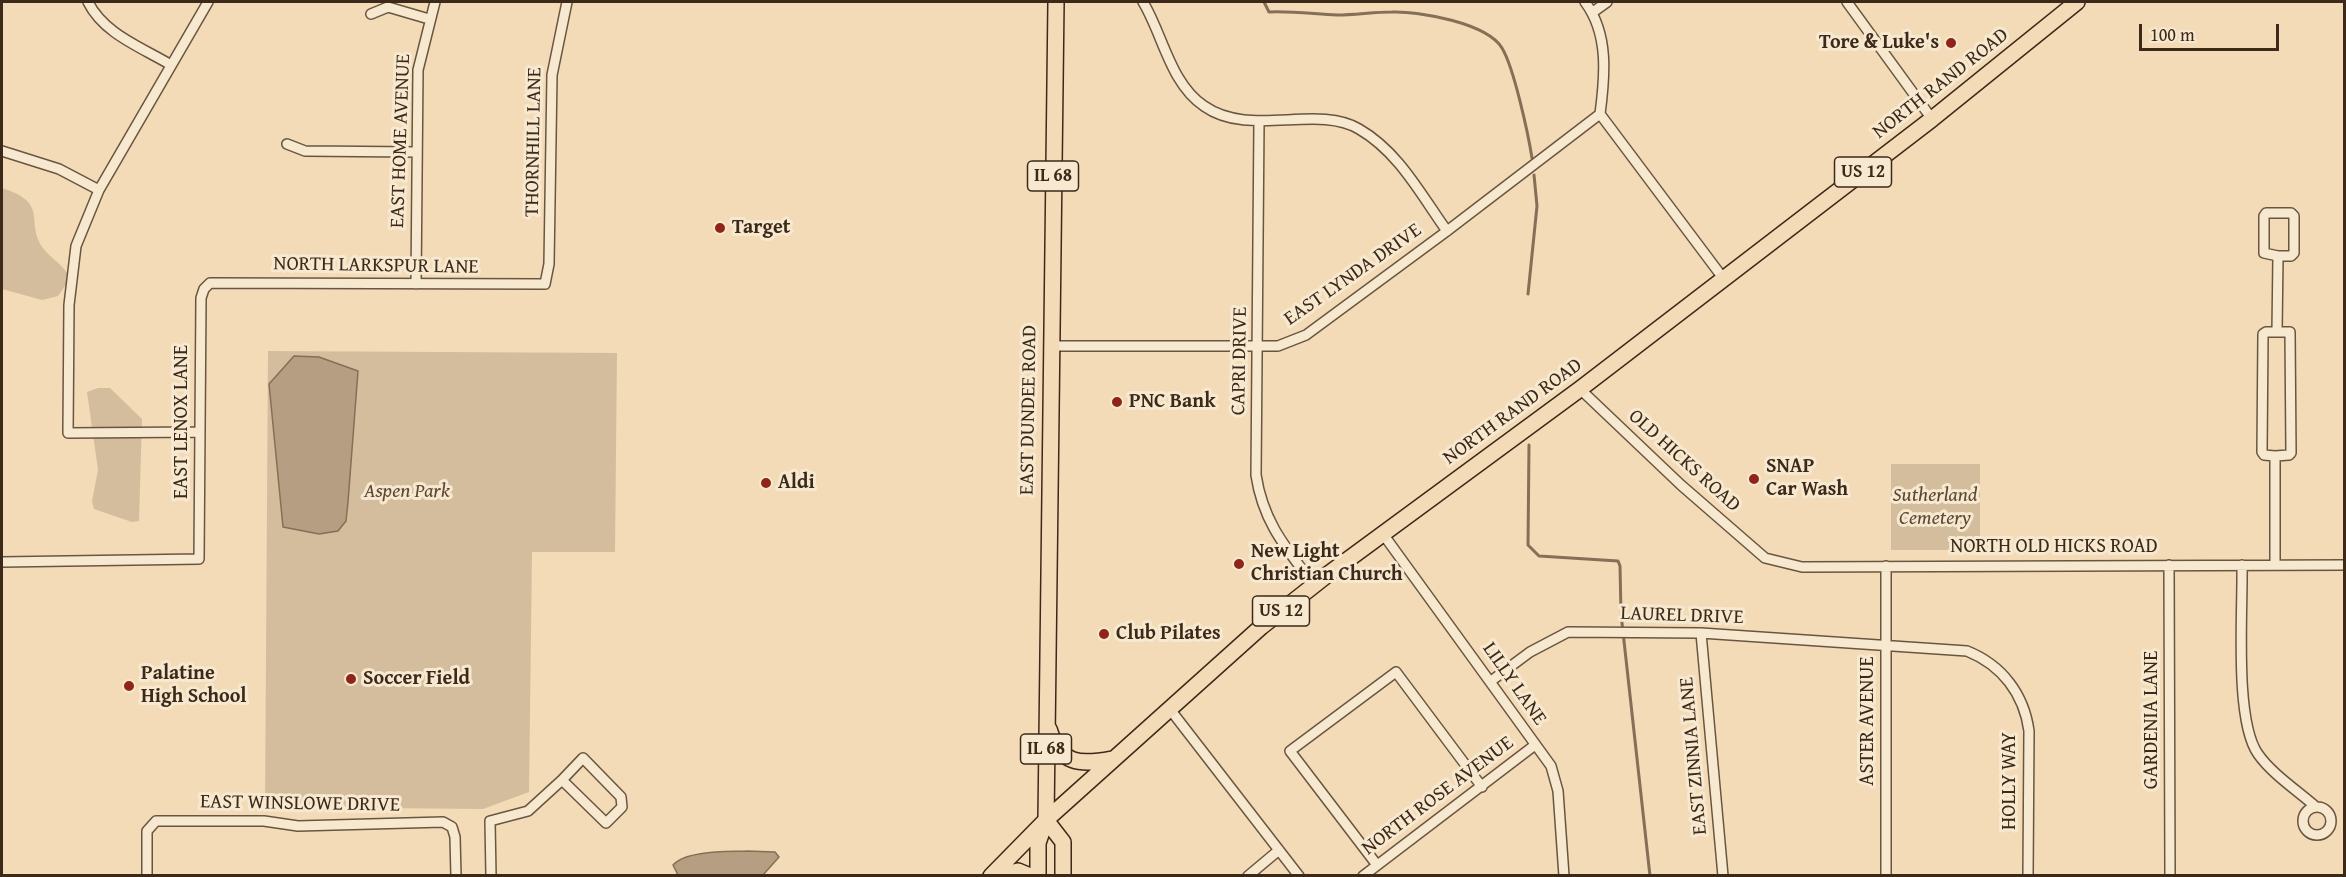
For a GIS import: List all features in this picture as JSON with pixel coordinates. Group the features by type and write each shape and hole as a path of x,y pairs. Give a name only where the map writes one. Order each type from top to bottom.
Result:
{"main road":[{"name":"EAST DUNDEE ROAD","path":"1038,876 1038,843 1046,820 1056,2"},
{"name":"NORTH RAND ROAD","path":"991,876 1046,820 1261,627 1314,585 1580,389 1932,119 2077,2"},
{"path":"1046,718 1053,742 1071,760 1082,763 1113,759"},
{"path":"1046,820 1063,842 1063,876"},
{"path":"998,876 1018,870 1030,876"}],"street":[{"path":"88,2 95,14 118,35 171,65"},
{"path":"200,432 68,433 69,305 76,246 99,190 208,2"},
{"name":"EAST HOME AVENUE","path":"416,284 418,70 435,2"},
{"name":"THORNHILL LANE","path":"545,284 549,264 552,75 567,2"},
{"path":"1143,2 1187,91 1204,107 1224,117 1259,122 1330,120 1357,127 1389,150 1447,231"},
{"path":"1585,2 1593,12 1603,45 1605,78 1600,114 1723,278"},
{"path":"1593,12 1607,2"},
{"path":"1847,2 1932,119"},
{"path":"371,14 388,7 429,19"},
{"name":"EAST LYNDA DRIVE","path":"1050,346 1278,346 1306,335 1600,114"},
{"name":"CAPRI DRIVE","path":"1259,122 1256,475 1260,501 1272,527 1314,585"},
{"path":"287,144 305,151 416,152"},
{"path":"2,151 59,169 99,190"},
{"path":"2266,213 2291,213 2294,216 2294,253 2291,256 2278,256 2264,254 2264,216 2266,213"},
{"path":"2277,332 2278,256"},
{"name":"NORTH LARKSPUR LANE","path":"207,285 215,282 545,284"},
{"name":"EAST LENOX LANE","path":"2,562 199,560 201,298 207,285"},
{"path":"2290,332 2292,334 2291,453 2289,456 2275,456 2264,456 2262,452 2263,334 2290,332"},
{"name":"OLD HICKS ROAD","path":"1580,389 1681,484 1765,558"},
{"path":"2275,456 2275,565"},
{"name":"LILLY LANE","path":"1383,534 1551,766 1557,791 1564,876"},
{"name":"NORTH OLD HICKS ROAD","path":"1765,558 1802,567 2344,565"},
{"name":"GARDENIA LANE","path":"2169,565 2170,876"},
{"path":"2242,565 2244,706 2249,736 2261,758 2316,807"},
{"name":"ASTER AVENUE","path":"1886,566 1886,876"},
{"name":"LAUREL DRIVE","path":"1491,681 1530,652 1568,632 1701,633 1886,647"},
{"name":"EAST ZINNIA LANE","path":"1701,633 1723,876"},
{"name":"HOLLY WAY","path":"1886,647 1967,651 2000,671 2018,695 2028,731 2028,876"},
{"path":"1377,865 1290,751 1396,672 1482,787"},
{"path":"1169,708 1299,876"},
{"name":"NORTH ROSE AVENUE","path":"1363,876 1535,746"},
{"path":"491,876 490,821 528,811 562,780 578,761 584,758 589,761 621,797 622,807 606,823 562,780"},
{"name":"EAST WINSLOWE DRIVE","path":"147,876 147,831 156,820 264,821 298,826 442,822 452,826 455,837 456,876"},
{"path":"1248,876 1279,850"}],"green space":[{"path":"2,188 26,200 34,214 35,229 43,248 68,274 70,279 58,296 42,300 2,289"},
{"name":"Aspen Park","path":"268,351 617,353 615,552 532,552 529,792 483,809 265,807"},
{"path":"98,388 110,388 142,419 139,521 132,522 94,509 92,501 98,470 87,392"},
{"name":"Sutherland Cemetery","path":"1891,464 1980,464 1980,550 1891,550"}],"shaded area":[{"path":"294,356 319,357 358,371 346,521 338,531 319,534 283,527 269,384"},
{"path":"775,852 779,857 763,875 678,875 673,865 679,860 697,854"}],"waterway":[{"path":"1264,2 1269,12 1337,15 1404,12 1435,16 1468,25 1482,32 1494,39 1507,57 1520,101 1532,158"},
{"path":"1528,294 1537,206 1534,175"},
{"path":"1529,445 1528,545 1539,556 1618,561 1620,566 1621,614 1650,876"}],"place":[{"name":"Tore & Luke's","path":"1951,43"},
{"name":"Target","path":"720,228"},
{"name":"PNC Bank","path":"1117,402"},
{"name":"SNAP Car Wash","path":"1754,479"},
{"name":"Aldi","path":"766,483"},
{"name":"New Light Christian Church","path":"1239,564"},
{"name":"Club Pilates","path":"1104,634"},
{"name":"Soccer Field","path":"351,679"},
{"name":"Palatine High School","path":"129,686"}]}
